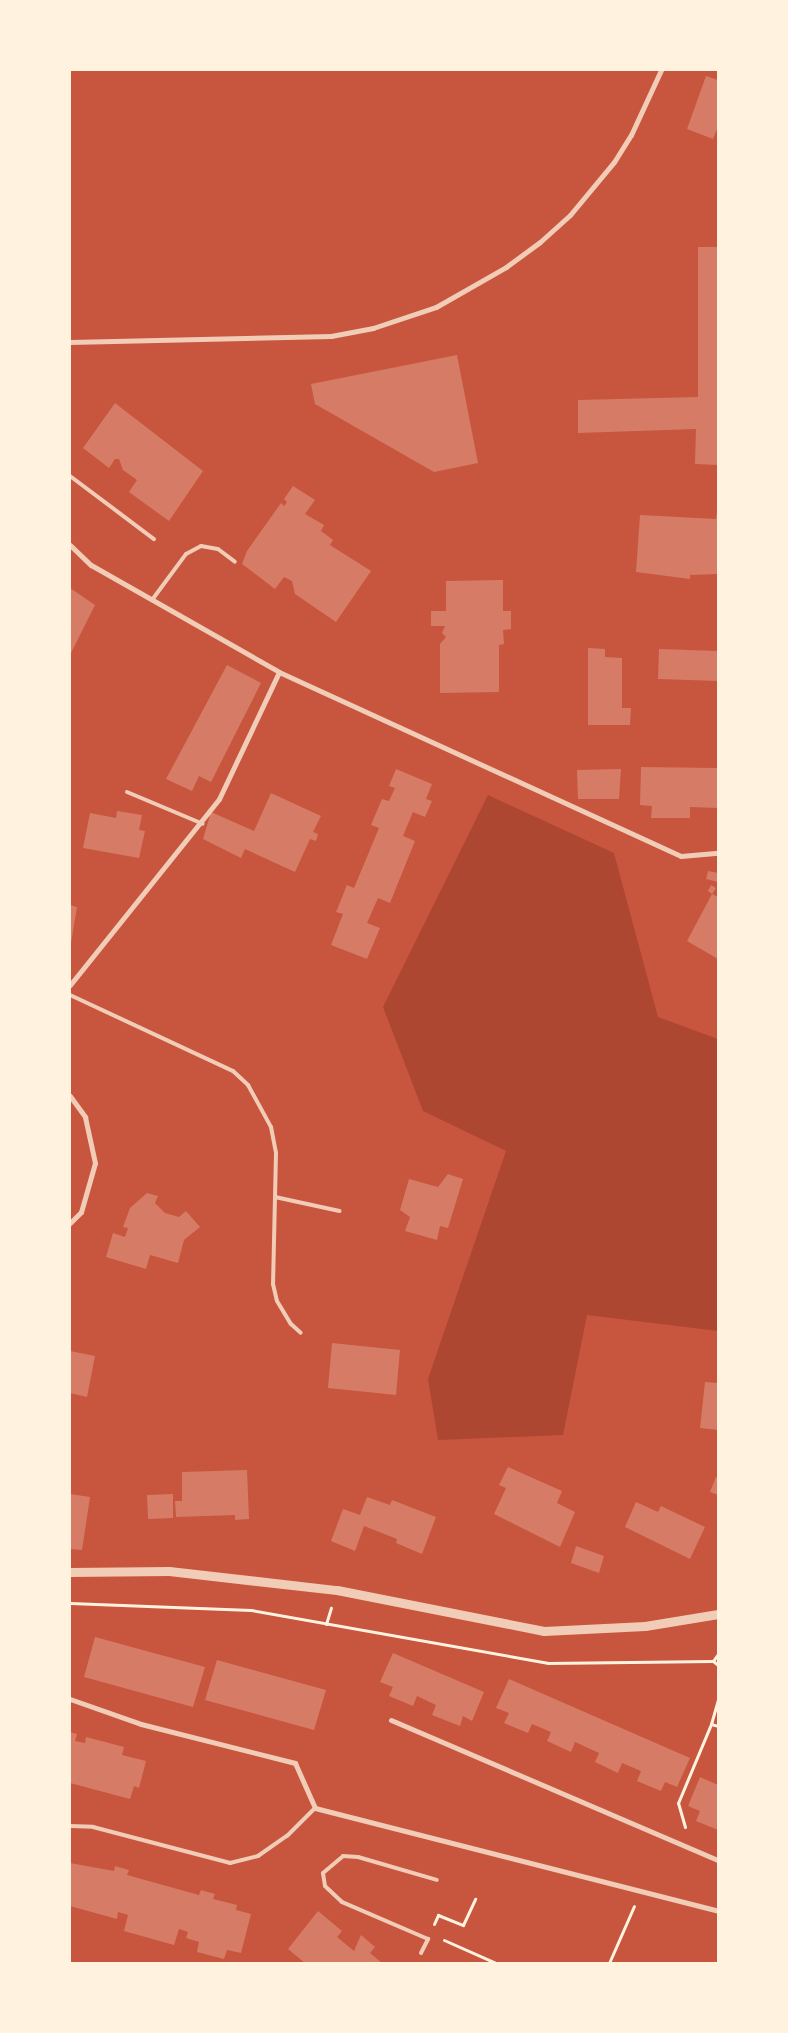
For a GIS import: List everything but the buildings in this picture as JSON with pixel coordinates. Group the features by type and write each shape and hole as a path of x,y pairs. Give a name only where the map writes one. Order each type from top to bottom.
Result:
{"street":[{"path":"70,342 331,336 373,328 436,307 506,267 540,242 570,215 614,162 631,135 660,70"},
{"path":"70,546 91,565 279,672 681,856 718,853"},
{"path":"70,985 203,824 220,799 279,672"},
{"path":"70,1096 85,1117 95,1164 81,1212 70,1223"},
{"path":"70,1572 169,1571 337,1590 544,1631 645,1626 718,1614"},
{"path":"70,1699 141,1724 295,1763 315,1808 718,1911"},
{"path":"391,1720 678,1841 718,1860"}],"lane":[{"path":"70,476 154,539"},
{"path":"152,600 186,554 201,546 218,549 235,562"},
{"path":"127,792 203,824"},
{"path":"70,994 233,1071 248,1085 271,1127 276,1153 273,1284 277,1301 291,1324 301,1333"},
{"path":"275,1198 339,1211"},
{"path":"70,1826 93,1827 230,1863 258,1856 287,1836 315,1808"},
{"path":"421,1953 428,1939 342,1902 324,1886 323,1874 343,1856 358,1857 437,1880"}],"path":[{"path":"70,1603 251,1610 548,1663 713,1661 718,1665"},
{"path":"326,1624 331,1607"},
{"path":"713,1661 718,1654"},
{"path":"678,1841 686,1824 678,1803 711,1724 718,1699"},
{"path":"711,1724 718,1726"},
{"path":"439,1930 433,1927 438,1915 463,1925 475,1899"},
{"path":"610,1963 632,1911"},
{"path":"446,1933 442,1939 496,1963"}],"shaded area":[{"path":"488,795 614,853 658,1017 718,1039 718,1331 587,1315 563,1435 438,1440 428,1379 506,1151 423,1111 383,1007"}]}
